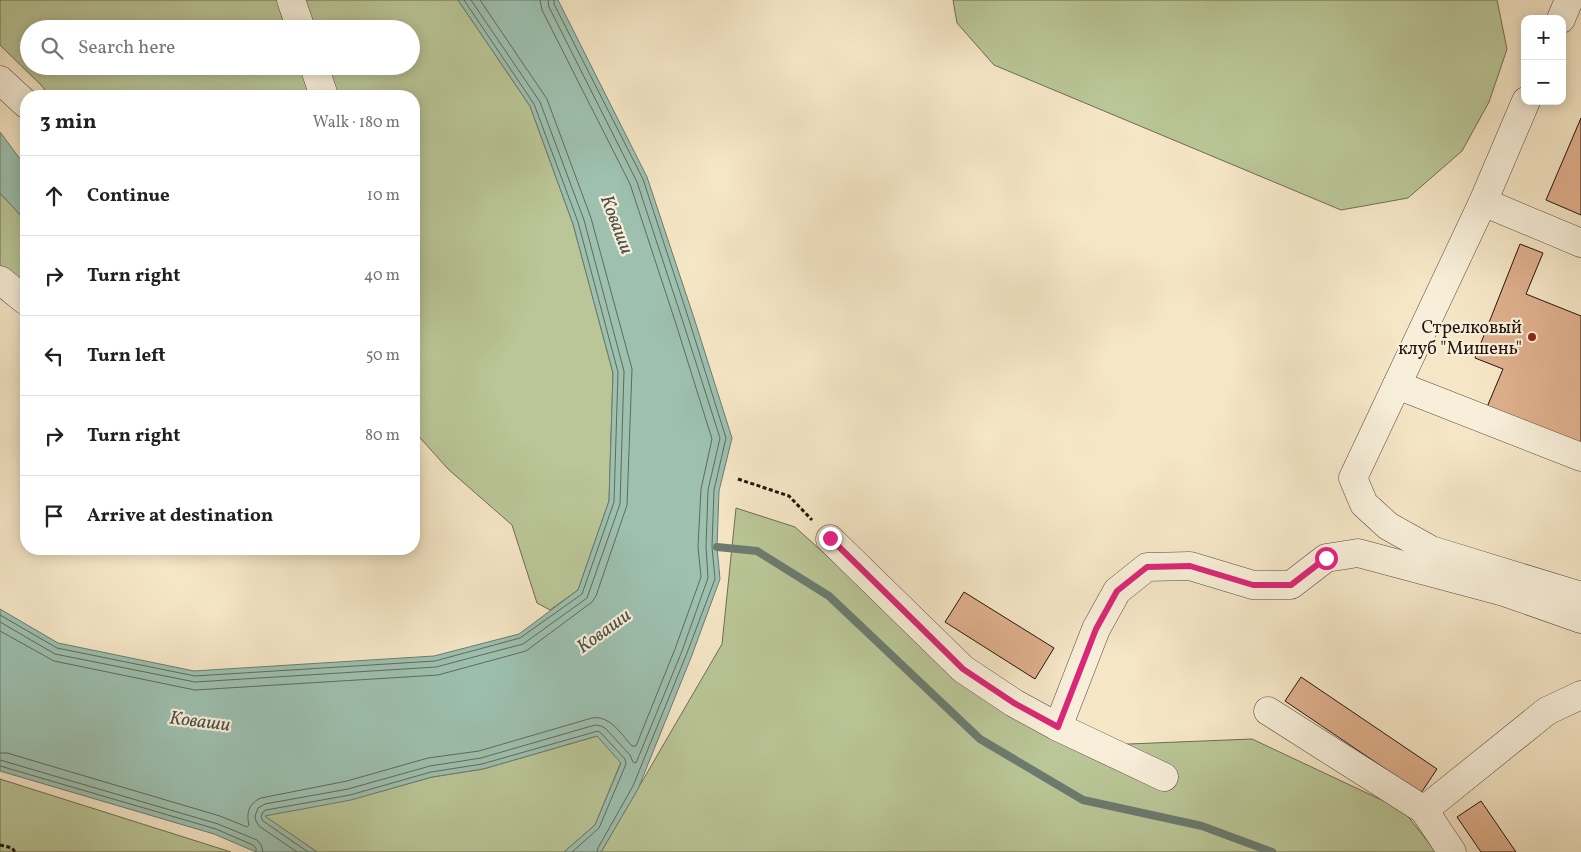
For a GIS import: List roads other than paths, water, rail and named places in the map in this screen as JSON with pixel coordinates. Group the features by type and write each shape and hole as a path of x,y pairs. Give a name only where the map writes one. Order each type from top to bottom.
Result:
{"lane":[{"path":"291,0 298,20"},
{"path":"1563,15 1569,0"},
{"path":"317,75 322,90"},
{"path":"0,80 20,98"},
{"path":"1524,105 1483,202 1353,478 1364,504 1388,526 1431,550 1581,596"},
{"path":"1483,202 1581,243"},
{"path":"0,280 20,296"},
{"path":"1397,385 1581,458"},
{"path":"830,538 963,669 1014,703 1058,727 1164,777"},
{"path":"1058,727 1096,629 1117,591 1147,567 1190,566 1253,585 1291,585 1326,558 1358,553 1504,592 1581,619"},
{"path":"1424,810 1548,711 1581,695"},
{"path":"1268,710 1424,810 1452,852"}],"water":[{"name":"Коваши","path":"458,0 558,0 647,177 732,438 719,491 717,547 720,579 692,655 638,789 601,852 564,852 595,825 621,763 597,736 483,769 432,777 351,800 265,816 317,852 256,852 214,834 0,771 0,609 58,643 194,671 434,656 519,634 578,590 609,501 613,373 573,224 530,106"},
{"path":"0,132 20,159 20,215 0,193"}],"waterway":[{"path":"717,547 757,551 829,596 980,739 1083,800 1202,826 1272,852"}],"place":[{"name":"Стрелковый клуб \"Мишень\"","path":"1532,337"}]}
